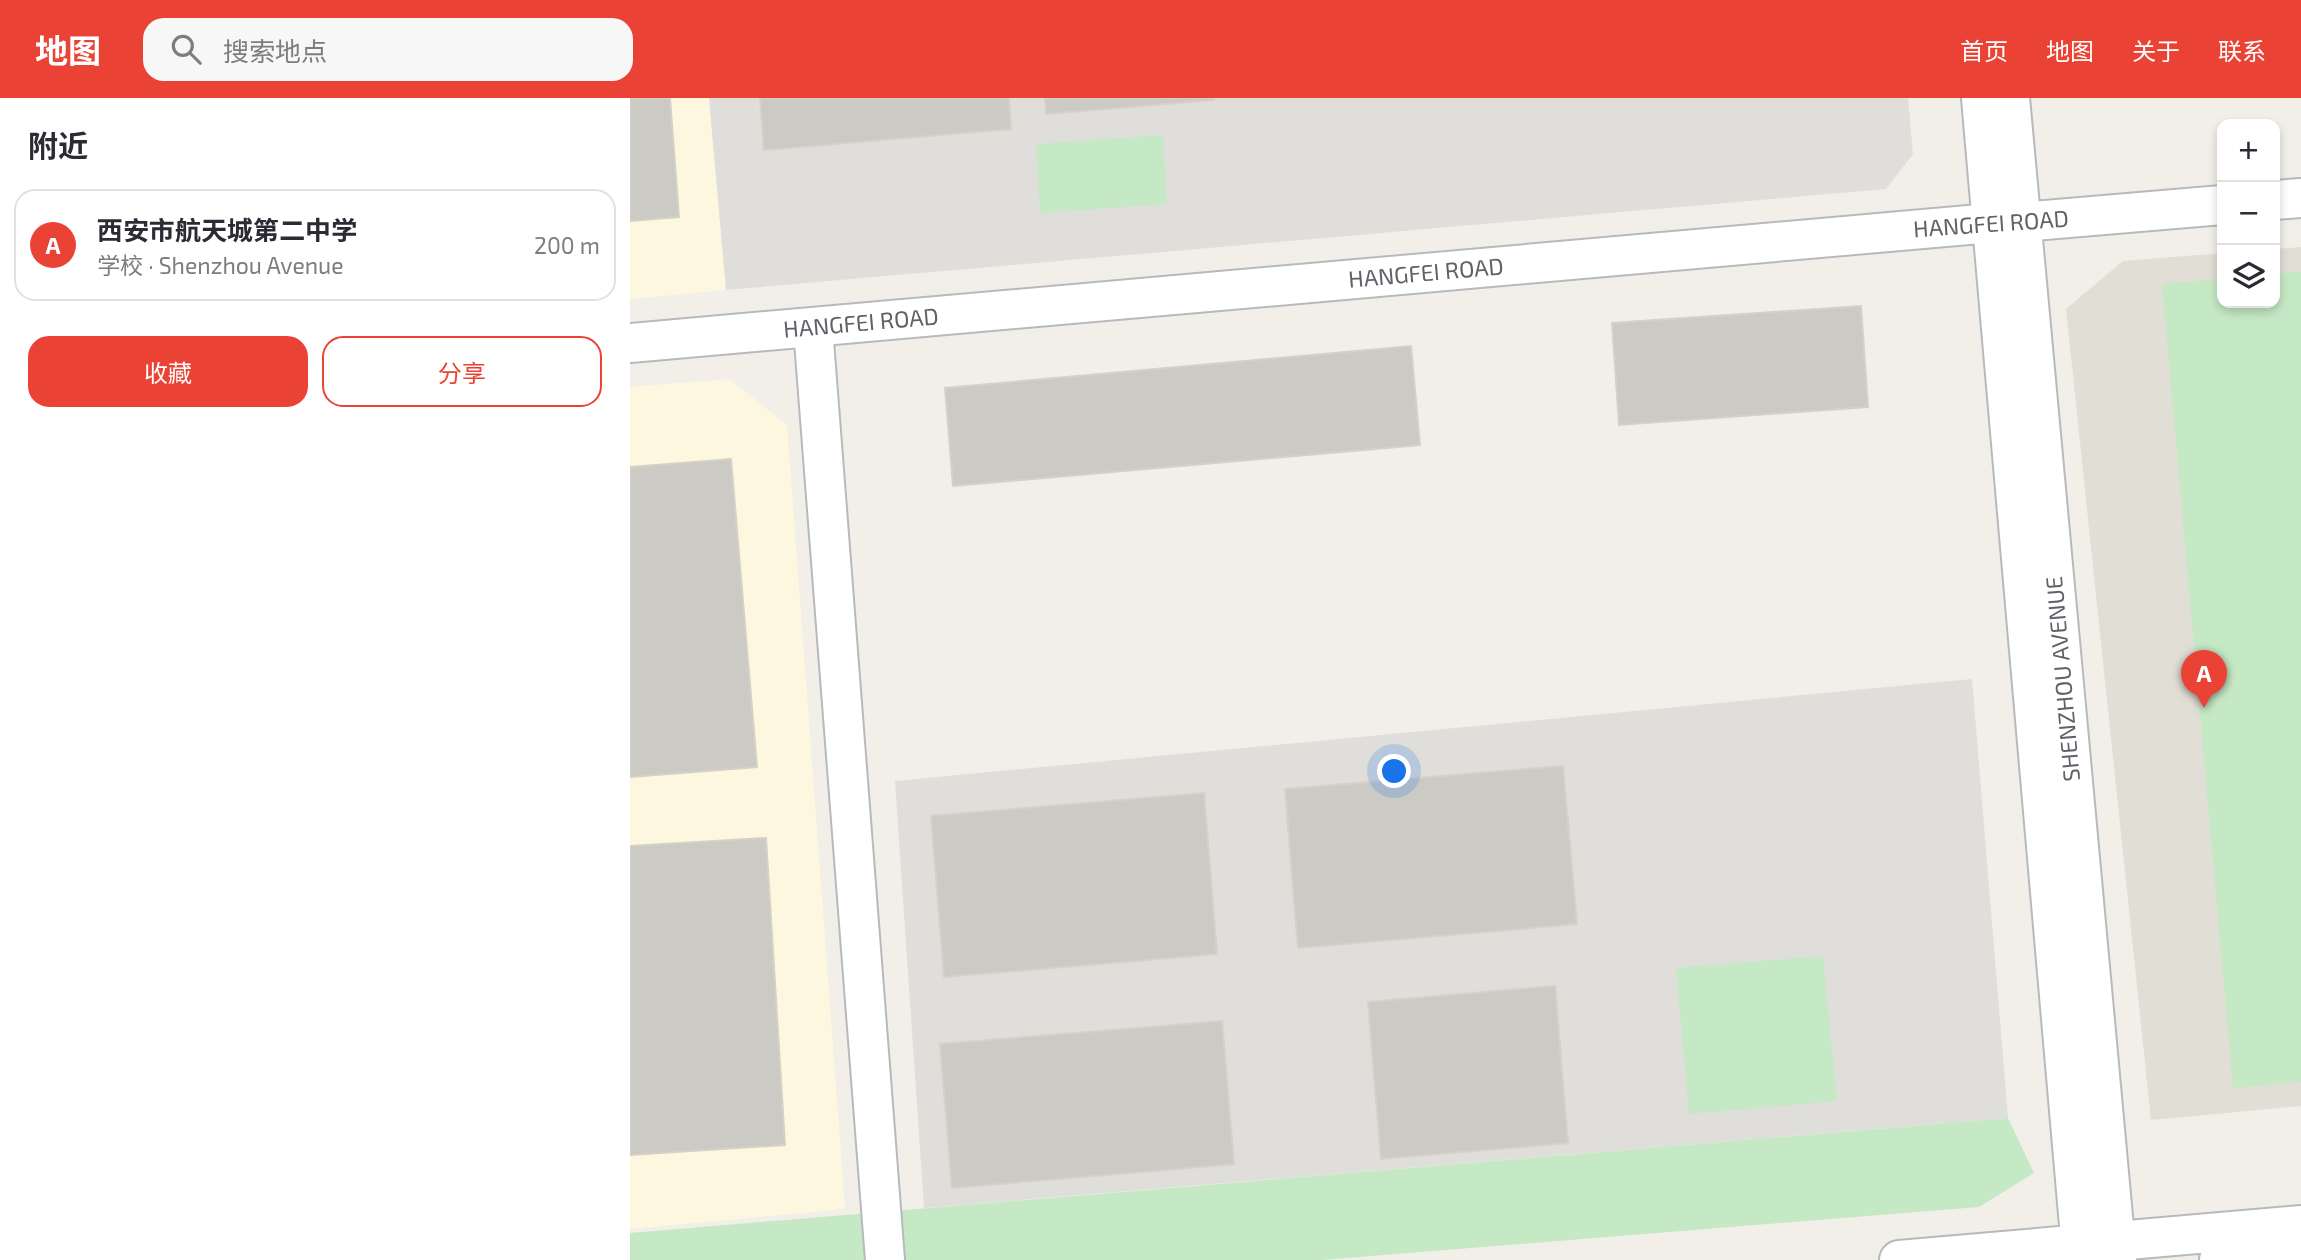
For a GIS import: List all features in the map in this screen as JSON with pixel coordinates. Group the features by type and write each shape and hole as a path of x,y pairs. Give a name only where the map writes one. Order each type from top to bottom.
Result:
{"street":[{"name":"SHENZHOU AVENUE","path":"1981,98 2006,222 2098,1252"},
{"name":"SHENZHOU AVENUE","path":"2006,222 2010,98"},
{"path":"2280,200 2301,198"},
{"name":"HANGFEI ROAD","path":"630,343 2217,205"},
{"path":"813,328 885,1260"},
{"path":"1899,1260 2098,1252 2301,1225"},
{"path":"2219,1260 2301,1252"}],"shaded area":[{"path":"630,98 709,98 726,290 630,299"},
{"path":"709,98 1908,98 1913,154 1886,189 726,290"},
{"path":"2301,247 2301,1106 2151,1120 2066,309 2123,261 2217,253 2217,308 2280,308 2280,249"},
{"path":"729,379 787,425 845,1209 630,1229 630,387"},
{"path":"1972,679 2008,1118 924,1208 895,781"}],"green space":[{"path":"1163,135 1167,204 1040,213 1036,144"},
{"path":"2301,271 2301,1082 2233,1088 2162,284 2217,279 2217,308 2280,308 2280,273"},
{"path":"1823,956 1837,1101 1689,1114 1676,968"},
{"path":"2008,1118 2034,1173 1979,1207 1322,1260 630,1260 630,1233"}],"building":[{"path":"630,98 670,98 679,217 630,221"},
{"path":"760,98 1009,98 1011,129 764,150"},
{"path":"1045,98 1213,98 1214,100 1046,114"},
{"path":"1861,306 1868,407 1619,425 1612,323"},
{"path":"1411,346 1420,445 953,486 945,388"},
{"path":"731,459 757,767 630,777 630,467"},
{"path":"1563,766 1577,924 1298,948 1285,789"},
{"path":"1204,793 1217,954 944,977 931,816"},
{"path":"766,838 785,1145 630,1155 630,846"},
{"path":"1555,986 1568,1143 1381,1159 1368,1002"},
{"path":"1222,1021 1234,1164 952,1188 940,1044"}],"place":[{"name":"西安市航天城第二中学","path":"2204,708"}]}
